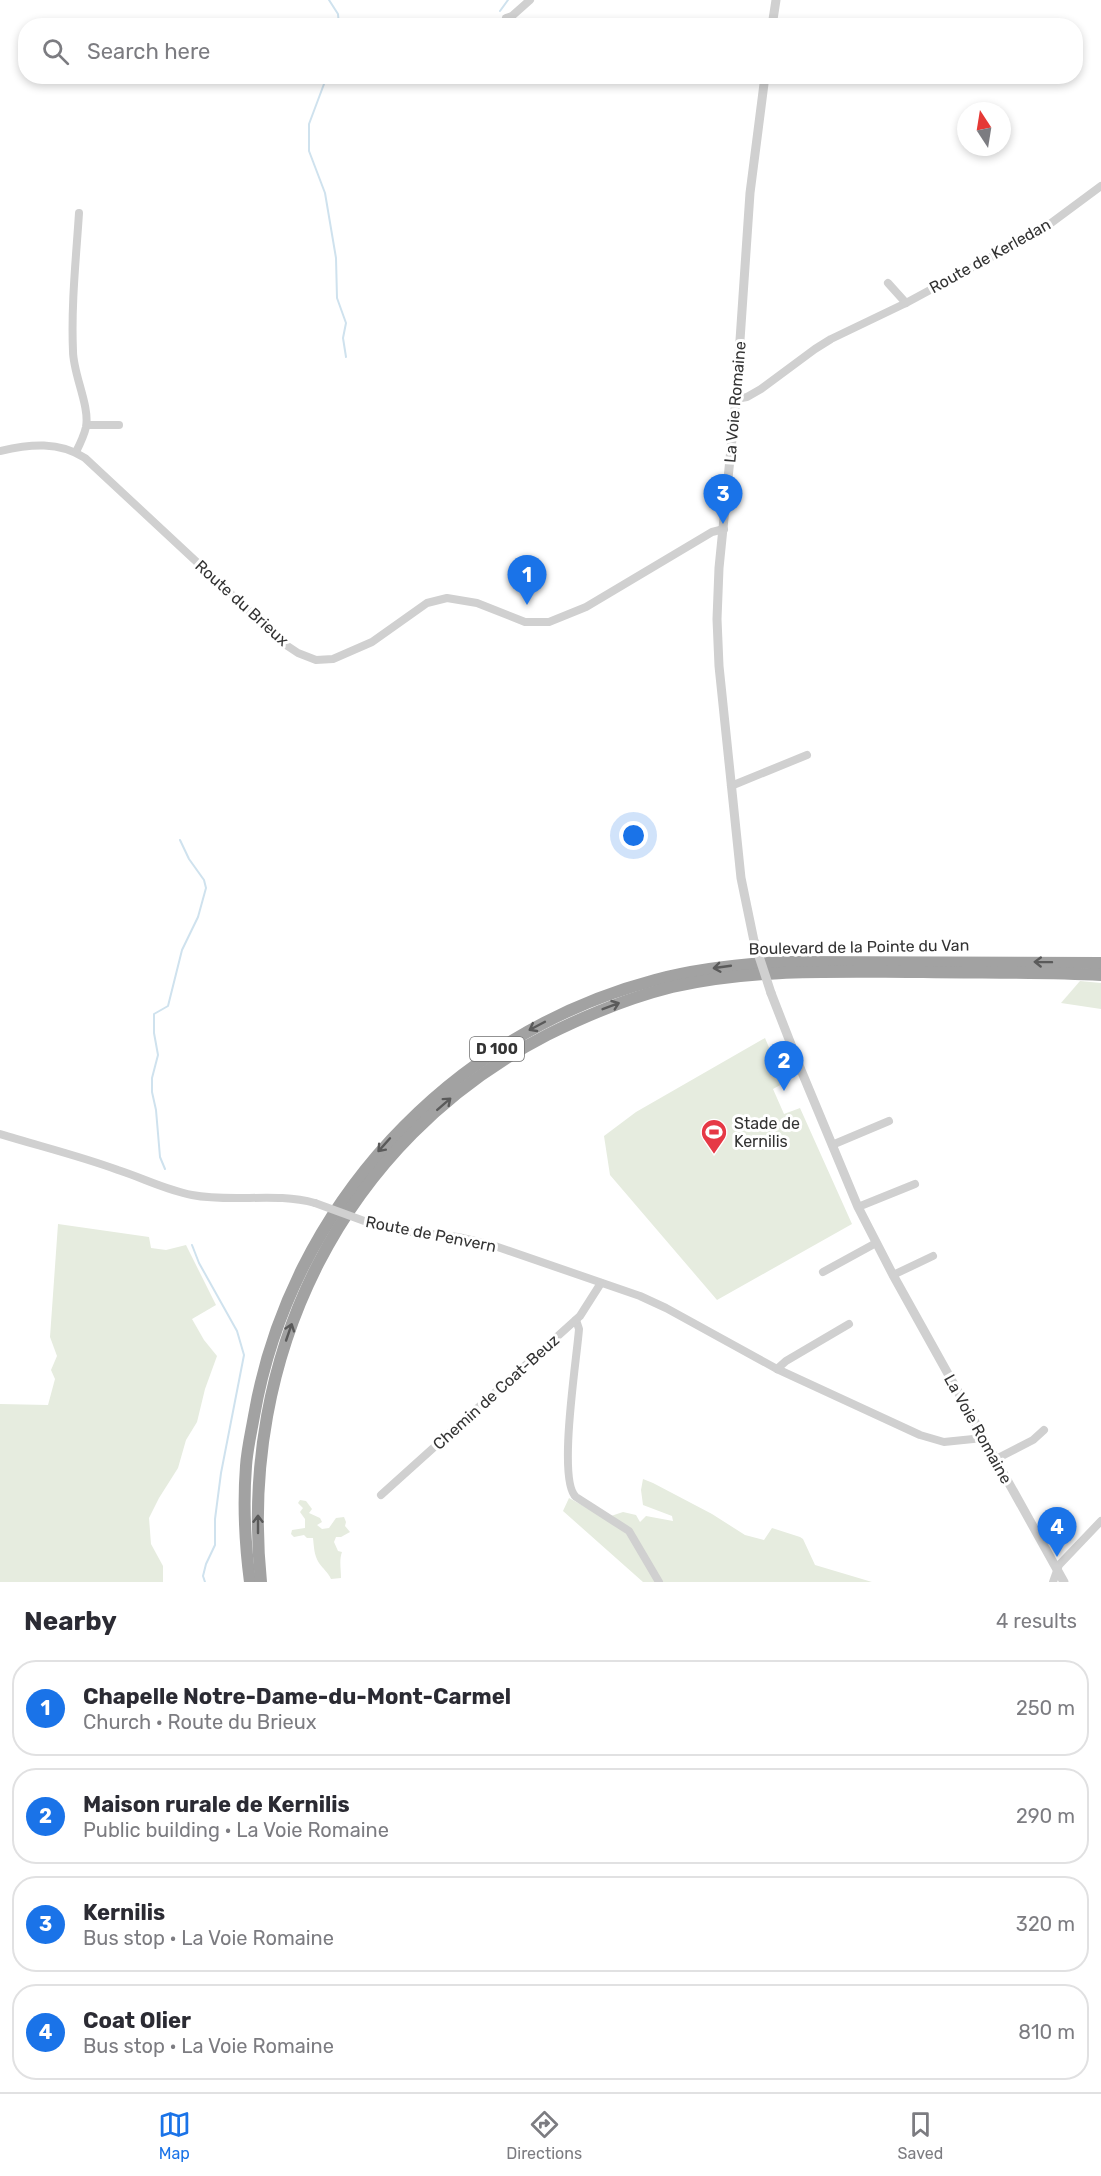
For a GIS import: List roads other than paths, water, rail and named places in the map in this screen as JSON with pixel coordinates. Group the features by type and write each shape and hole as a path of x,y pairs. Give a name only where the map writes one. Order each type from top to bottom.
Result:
{"highway":[{"name":"Boulevard de la Pointe du Van","path":"250,1582 246,1530 246,1464 261,1378 273,1338 296,1281 335,1210 377,1153 412,1117 472,1066 519,1036 596,999 653,980 691,972 743,964 783,962 1101,963"},
{"name":"Boulevard de la Pointe du Van","path":"261,1582 258,1487 264,1430 279,1361 305,1289 337,1231 381,1167 428,1118 482,1074 531,1044 592,1013 658,991 714,979 751,974 815,972 1101,975"}],"street":[{"path":"506,18 512,16 530,0"},
{"path":"773,18 776,0"},
{"name":"La Voie Romaine","path":"764,84 750,193 736,399 718,595 717,641 742,890 754,941 771,993 812,1084 832,1145 858,1207 893,1275 1064,1582"},
{"name":"Route de Kerledan","path":"736,399 747,397 761,389 831,339 906,303 1043,229 1101,186"},
{"path":"76,452 87,425 82,393 73,362 79,213"},
{"path":"888,283 906,303"},
{"path":"87,425 119,425"},
{"name":"Route du Brieux","path":"0,451 59,446 76,452 93,464 286,645 298,653 323,661 341,656 372,642 422,606 439,598 456,598 477,603 525,622 539,623 555,620 586,608 712,531 724,529"},
{"path":"731,786 807,755"},
{"path":"832,1145 889,1121"},
{"name":"Route de Penvern","path":"0,1134 189,1194 219,1199 280,1198 315,1203 367,1222 402,1231 458,1237 484,1243 666,1308 777,1369 920,1435 944,1442 983,1438"},
{"path":"858,1207 915,1184"},
{"path":"823,1272 876,1243"},
{"path":"893,1275 933,1256"},
{"name":"Chemin de Coat-Beuz","path":"381,1495 576,1320 601,1283"},
{"path":"576,1320 579,1324 567,1451 567,1479 570,1490 576,1497 629,1531 659,1582"},
{"path":"777,1369 786,1361 849,1324"},
{"path":"961,1440 978,1429"},
{"path":"996,1459 1034,1440 1044,1430"},
{"path":"1053,1582 1057,1569 1101,1521"}],"waterway":[{"path":"329,0 338,18"},
{"path":"500,11 508,0"},
{"path":"324,84 309,124 309,151 325,193 336,258 337,298 346,323 343,338 346,357"},
{"path":"165,1169 160,1157 152,1092 152,1078 158,1055 154,1033 154,1014 168,1006 182,950 198,917 206,888 204,880 189,859 180,840"},
{"path":"192,1245 199,1263 237,1331 244,1355 221,1473 215,1519 215,1545 206,1564 203,1576 205,1582"}],"place":[{"name":"Kernilis","path":"723,524"},
{"name":"Chapelle Notre-Dame-du-Mont-Carmel","path":"527,605"},
{"name":"Maison rurale de Kernilis","path":"784,1091"},
{"name":"Stade de Kernilis","path":"714,1155"},
{"name":"Coat Olier","path":"1057,1557"}]}
